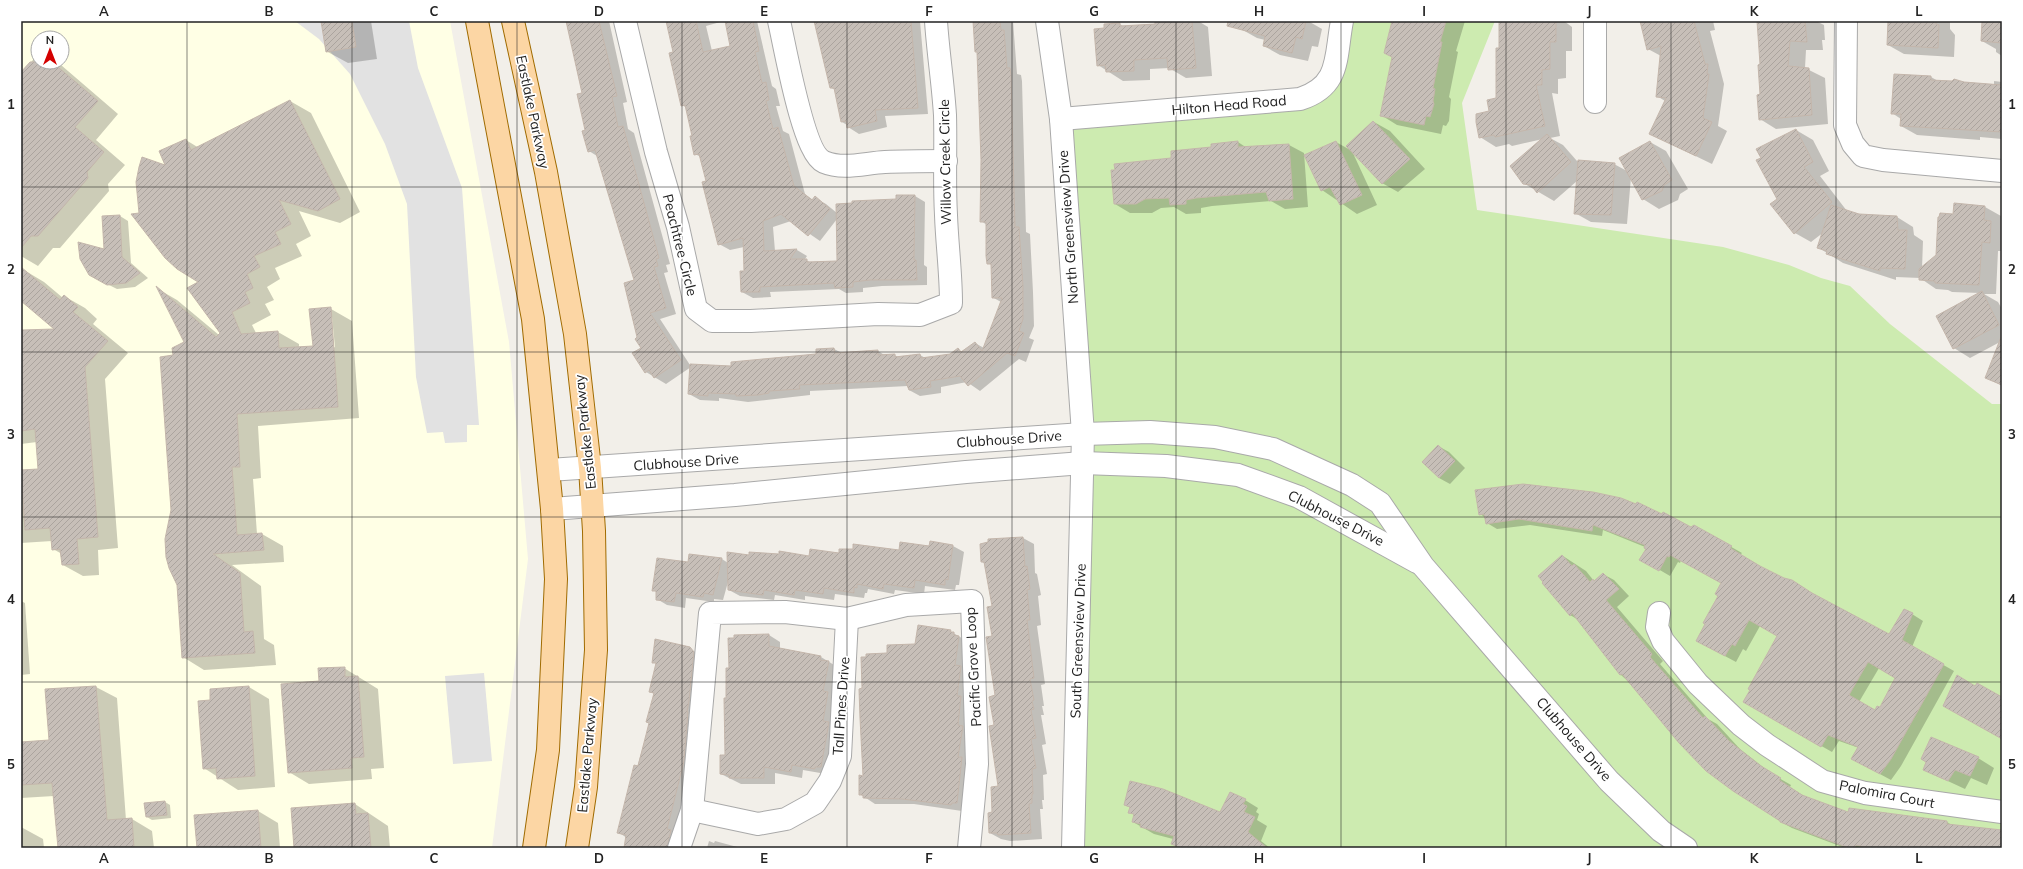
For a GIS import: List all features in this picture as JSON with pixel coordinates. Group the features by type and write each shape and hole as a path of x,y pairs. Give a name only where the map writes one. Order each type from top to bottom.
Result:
{"main road":[{"path":"477,21 533,320 552,509 556,579 548,750 534,848"},
{"name":"Eastlake Parkway","path":"513,21 546,172 575,334 590,468 596,650 586,787 577,848"}],"street":[{"name":"Peachtree Circle","path":"625,21 658,159 678,227 696,309 712,321 751,321 878,314 920,315 951,303"},
{"path":"779,21 799,109 813,151 823,162 842,166 884,162 946,161"},
{"name":"Willow Creek Circle","path":"936,21 943,92 946,161 945,193 951,276 951,303"},
{"name":"North Greensview Drive","path":"1047,21 1061,119 1083,434"},
{"name":"Hilton Head Road","path":"1061,119 1300,99 1314,95 1328,83 1332,74 1342,21"},
{"path":"1595,21 1595,102"},
{"path":"1846,21 1845,125 1853,144 1863,156 1883,160 2002,171"},
{"name":"Clubhouse Drive","path":"549,470 1083,434 1150,432 1208,436 1273,449 1352,486 1380,503 1423,566 1609,781 1661,831 1686,848"},
{"name":"South Greensview Drive","path":"1073,848 1083,434"},
{"name":"Clubhouse Drive","path":"552,509 592,507 1083,463 1166,466 1238,475 1299,496 1366,532 1423,566"},
{"name":"Pacific Grove Loop","path":"680,848 692,810 710,612 785,612 847,619 906,605 972,602 978,764 969,848"},
{"name":"Palomira Court","path":"1659,613 1657,627 1663,641 1698,684 1736,721 1767,745 1822,781 1865,793 2002,812"},
{"name":"Tall Pines Drive","path":"692,810 758,824 786,819 815,803 830,781 840,756 847,619"}],"shaded area":[{"path":"21,21 450,21 509,342 528,559 492,848 21,848"},
{"path":"295,21 409,21 418,68 462,188 479,425 467,425 467,442 445,443 443,432 427,433 416,377 407,204 385,144 350,74 319,39"},
{"path":"484,673 492,761 453,764 445,676"}],"green space":[{"path":"1351,21 1495,21 1462,103 1477,210 1723,247 1789,265 1821,278 1850,286 1890,324 1992,404 2002,404 2002,848 1081,848 1087,513 1058,119 1310,100"}],"building":[{"path":"321,21 352,21 356,47 326,52"},
{"path":"566,21 599,21 617,96 612,97 618,127 623,126 659,258 656,259 658,266 654,267 666,308 650,313 681,360 654,378 649,370 645,373 632,353 641,348 635,339 637,337 624,283 634,280 595,150 588,152 582,131 585,130 577,94 582,93"},
{"path":"666,21 696,21 703,52 730,46 725,21 753,21 759,51 755,52 762,83 766,82 769,100 766,101 773,129 778,127 794,186 812,200 815,196 830,209 808,236 781,214 763,221 764,251 797,249 790,259 807,259 807,262 837,261 836,204 852,203 852,201 896,199 896,195 915,195 914,260 916,260 917,280 870,280 853,282 853,287 835,288 834,283 760,287 760,292 741,292 740,271 744,271 743,238 718,245 702,182 706,181 699,154 694,155 690,136 692,136 685,105 681,106 669,53 673,52"},
{"path":"814,21 911,21 918,108 875,110 877,121 847,128 846,121 841,122 834,88 830,88"},
{"path":"973,21 1000,21 1001,30 1004,30 1007,68 1010,68 1011,75 1015,227 1019,227 1023,286 1023,319 1019,331 1024,333 1015,356 1007,353 968,386 960,376 930,381 931,387 909,390 905,380 799,385 800,389 769,391 769,393 758,395 736,396 736,394 708,393 708,396 688,394 690,364 731,366 731,362 816,354 816,349 834,348 835,353 878,350 878,355 895,354 895,357 920,354 921,358 950,354 958,348 961,352 975,342 982,351 1002,298 992,298 991,264 987,264 986,256 986,222 980,222 981,160 977,52 975,52"},
{"path":"1155,21 1192,21 1196,68 1168,70 1167,58 1134,60 1134,71 1106,72 1105,65 1097,66 1094,29 1104,28 1104,24 1120,23 1120,26 1155,24"},
{"path":"1228,21 1306,21 1302,39 1296,37 1292,53 1263,46 1265,36 1227,26"},
{"path":"1392,21 1446,21 1440,42 1442,42 1433,88 1435,89 1434,104 1430,117 1426,116 1424,125 1380,116 1392,57 1384,53"},
{"path":"1499,21 1556,21 1556,42 1550,42 1550,69 1542,70 1542,85 1536,85 1545,126 1495,137 1494,135 1479,138 1476,114 1489,111 1487,100 1496,98 1496,48 1499,48"},
{"path":"1640,21 1694,21 1705,64 1708,64 1707,74 1709,74 1703,118 1712,122 1696,156 1649,134 1666,98 1656,97 1661,46 1647,50"},
{"path":"1757,21 1805,21 1807,42 1790,41 1788,66 1809,68 1812,115 1759,120 1757,95 1760,94 1758,65 1760,64"},
{"path":"1888,21 1936,21 1936,24 1939,25 1938,48 1887,45"},
{"path":"1982,21 2002,21 2002,43 1981,41"},
{"path":"30,62 30,70 61,70 98,101 75,127 104,152 87,172 88,178 38,236 31,236 21,248 21,72"},
{"path":"1894,74 1931,76 1931,80 1952,81 1954,79 1964,82 2002,85 2002,132 1900,126 1901,114 1891,114"},
{"path":"290,100 340,199 318,211 279,200 291,224 275,232 281,244 254,256 260,267 247,274 253,288 245,292 250,303 232,312 241,334 278,331 279,348 313,346 309,309 331,307 338,407 237,414 240,467 232,467 237,535 262,533 264,550 213,554 240,573 244,632 253,631 255,653 182,658 177,585 169,568 166,557 165,539 171,510 160,357 173,355 172,348 184,342 156,286 216,337 220,333 187,288 198,282 177,269 165,258 131,214 139,213 136,182 142,157 165,165 159,151 186,139 191,150"},
{"path":"1373,121 1410,159 1382,184 1346,146"},
{"path":"1796,129 1813,162 1804,167 1832,202 1794,234 1770,204 1777,199 1756,160 1761,158 1756,149"},
{"path":"1547,134 1571,162 1537,193 1531,185 1523,184 1510,166"},
{"path":"1238,141 1238,147 1289,144 1293,199 1269,201 1266,192 1196,198 1186,200 1186,204 1170,205 1169,198 1145,199 1136,204 1114,204 1111,170 1115,170 1114,164 1171,158 1171,151 1211,147 1211,144"},
{"path":"1336,141 1362,195 1340,205 1330,187 1321,191 1304,155"},
{"path":"1650,141 1672,180 1664,185 1662,191 1642,200 1619,158"},
{"path":"1578,160 1615,163 1611,215 1574,214"},
{"path":"1954,203 1985,206 1984,220 1991,221 1990,243 1982,242 1979,285 1935,283 1935,281 1919,280 1919,269 1936,255 1938,217 1940,213 1953,214"},
{"path":"1831,205 1859,214 1897,216 1898,230 1907,230 1905,269 1880,268 1880,271 1826,254 1827,251 1817,248"},
{"path":"120,215 122,257 140,273 126,283 107,285 89,275 80,259 78,242 104,249 102,216"},
{"path":"21,267 60,300 64,295 78,307 73,312 108,341 85,367 98,537 77,539 79,564 62,565 60,549 52,550 50,528 25,530 21,470 38,469 35,429 21,431 22,330 54,329 21,301"},
{"path":"1982,291 1999,325 1953,349 1936,316"},
{"path":"2002,337 2002,385 1985,378"},
{"path":"1438,445 1455,461 1439,478 1422,462"},
{"path":"1523,484 1593,492 1621,498 1636,504 1637,502 1662,514 1663,512 1691,527 1694,525 1732,546 1730,548 1760,566 1784,578 1792,580 1812,593 1889,634 1904,609 1913,613 1902,640 1944,664 1891,759 1880,774 1851,759 1858,747 1828,735 1821,747 1743,702 1750,690 1748,689 1777,636 1749,620 1735,646 1732,644 1725,656 1696,641 1705,624 1703,623 1718,596 1715,594 1721,583 1670,555 1669,557 1667,556 1659,571 1639,560 1646,549 1644,548 1645,545 1593,525 1592,531 1519,519 1486,524 1484,514 1479,515 1475,490","holes":["1868,662 1895,678 1880,707 1877,706 1875,710 1849,695"]},
{"path":"1023,537 1025,567 1027,566 1030,589 1027,590 1030,620 1027,620 1034,678 1030,679 1034,700 1032,701 1034,709 1031,710 1036,738 1031,739 1036,768 1032,769 1033,794 1032,803 1029,804 1031,833 998,835 997,833 989,833 988,813 992,812 991,787 998,786 989,726 994,725 989,697 995,695 986,637 992,636 987,607 992,606 984,562 981,562 980,544 988,542 988,539"},
{"path":"930,541 953,545 948,580 945,579 945,585 915,580 914,588 884,584 883,589 857,584 857,588 854,587 854,593 824,588 823,594 795,590 794,595 764,590 763,595 728,590 727,552 749,555 749,552 779,554 779,551 809,556 810,549 839,553 839,549 853,549 853,544 899,550 900,542 929,546"},
{"path":"689,554 722,558 713,595 704,593 703,597 676,593 674,602 656,600 656,591 652,591 657,558 688,562"},
{"path":"1562,555 1572,566 1574,564 1590,582 1593,579 1594,581 1603,573 1619,589 1606,600 1652,654 1650,657 1703,718 1705,716 1729,741 1761,766 1781,778 1779,780 1802,795 1848,812 1849,808 1947,821 1947,824 2002,830 2002,848 1869,848 1856,845 1855,848 1849,848 1780,822 1733,791 1706,771 1679,743 1622,674 1620,675 1572,613 1570,616 1542,583 1543,582 1538,576"},
{"path":"918,625 951,630 950,632 954,632 954,635 959,636 955,665 961,666 957,696 961,696 958,725 963,726 958,757 962,757 957,803 952,803 951,805 902,799 863,798 863,795 859,795 859,775 863,776 859,689 862,688 861,657 866,657 866,654 887,653 887,645 915,644"},
{"path":"769,634 769,646 821,656 820,660 829,661 823,691 828,692 823,721 829,722 821,767 815,767 815,769 792,765 791,772 764,767 764,778 729,778 729,775 720,774 720,755 725,755 724,698 726,698 726,668 729,668 728,638 734,638 734,635"},
{"path":"655,639 690,647 694,652 687,712 684,761 667,829 671,830 667,848 624,848 626,835 617,833 634,765 638,766 649,723 646,722 654,693 649,692 656,663 652,663"},
{"path":"345,667 345,677 358,676 364,757 351,758 352,768 288,773 281,684 319,681 318,668"},
{"path":"1957,675 1975,686 1977,683 2002,697 2002,739 1943,706"},
{"path":"96,686 107,820 132,818 134,848 58,848 52,783 21,785 21,742 49,740 45,689"},
{"path":"249,686 255,776 217,779 216,768 203,769 198,701 210,700 210,689"},
{"path":"1931,737 1979,757 1970,776 1955,770 1948,781 1923,770 1926,762 1921,759"},
{"path":"1130,781 1163,789 1220,812 1230,792 1246,799 1243,804 1247,806 1244,812 1255,817 1248,832 1267,848 1182,848 1171,844 1174,836 1140,827 1141,824 1132,822 1134,814 1128,813 1130,807 1124,805"},
{"path":"165,801 167,815 146,817 144,803"},
{"path":"355,803 356,814 368,813 371,848 294,848 291,808"},
{"path":"258,810 261,848 197,848 194,815"}]}
